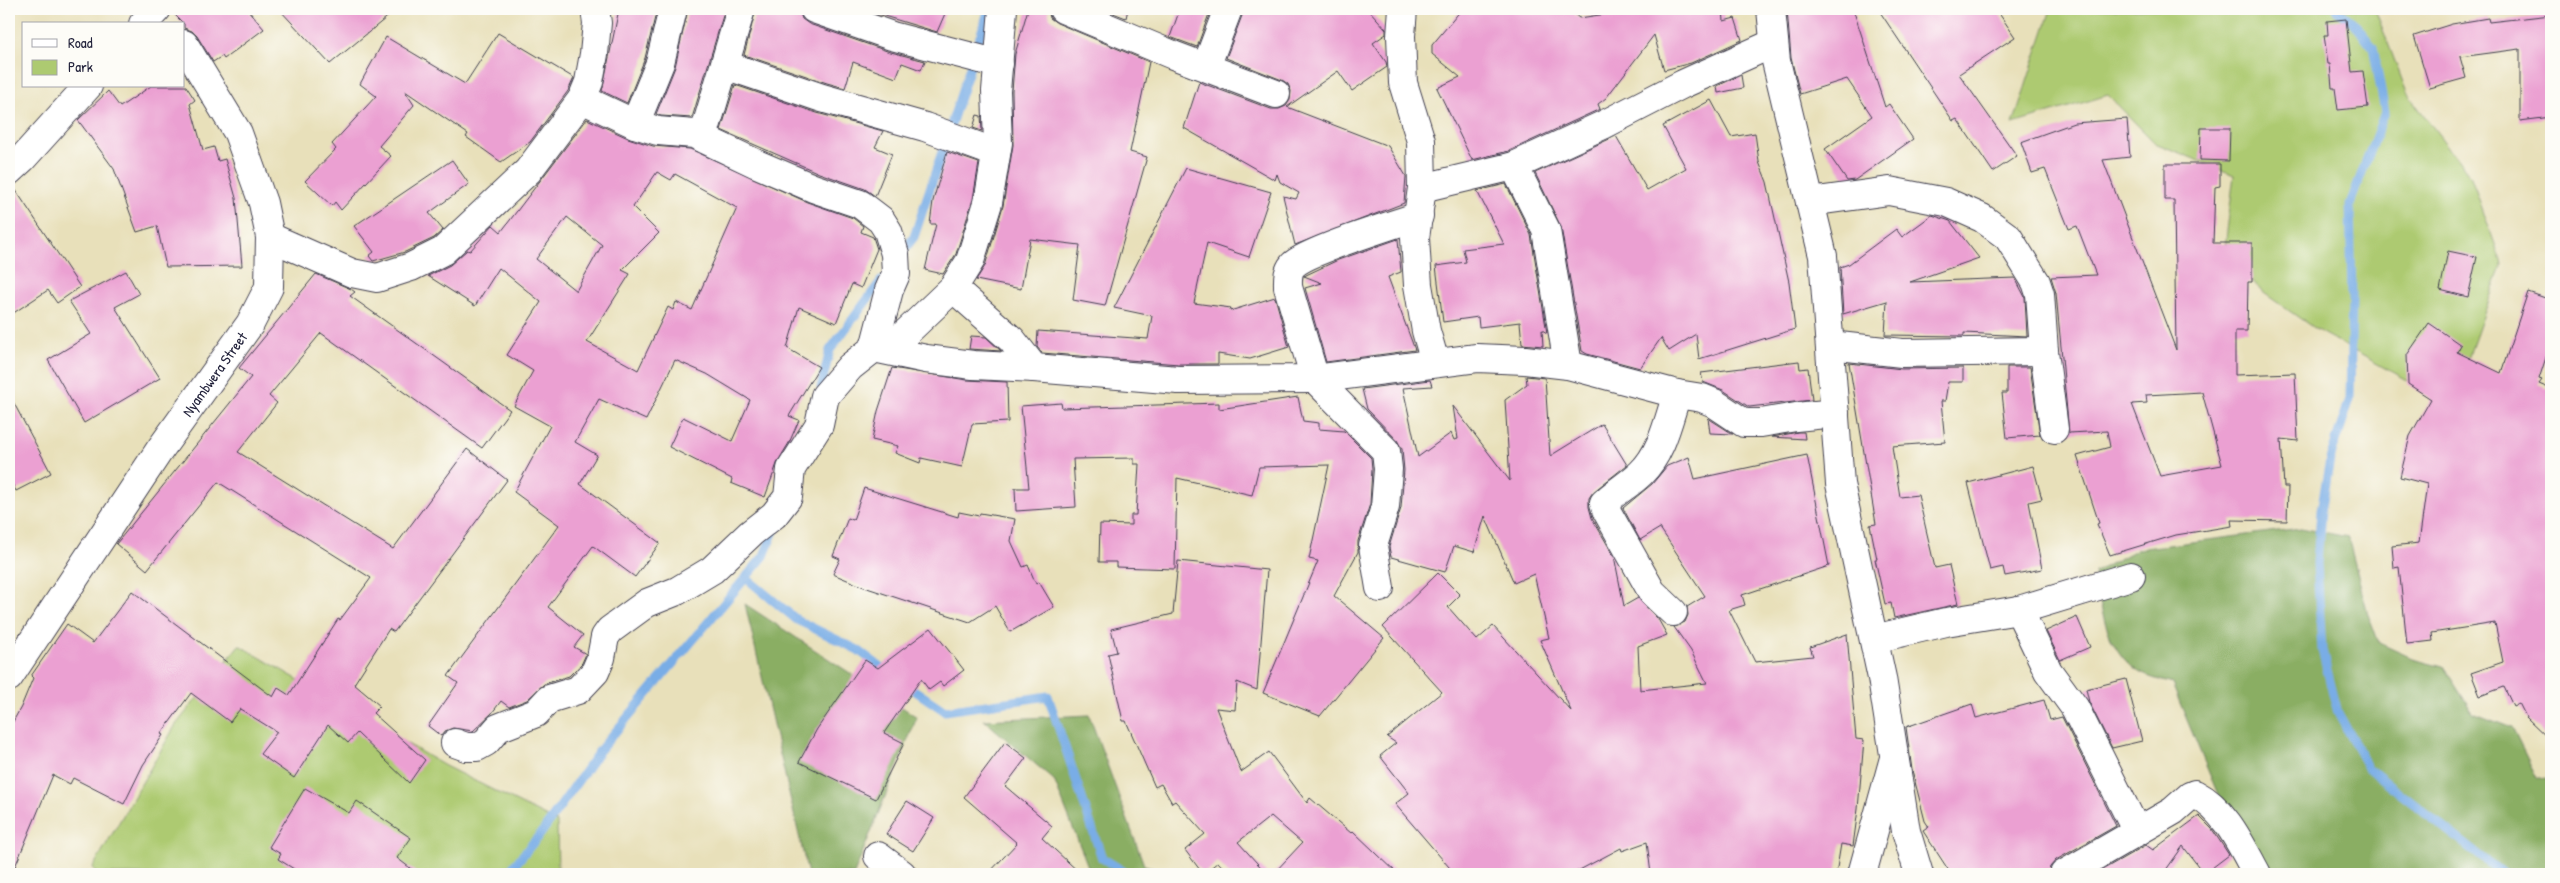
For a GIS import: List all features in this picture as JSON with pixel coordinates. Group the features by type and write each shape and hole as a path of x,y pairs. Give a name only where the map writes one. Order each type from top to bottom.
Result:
{"street":[{"path":"145,22 157,9"},
{"path":"164,9 170,22"},
{"path":"270,238 352,272 377,278 411,267 443,251 528,171 582,99 589,82 594,54 597,23 595,9"},
{"path":"635,124 660,63 674,9"},
{"path":"703,138 741,9"},
{"path":"814,9 892,36 999,64"},
{"path":"456,744 466,747 477,747 486,742 498,728 536,713 549,699 578,690 595,672 601,658 605,637 610,630 647,603 677,590 712,570 774,515 788,497 791,469 819,425 826,396 850,367 881,349 953,288 970,261 988,203 996,153 996,92 1002,9"},
{"path":"1063,9 1276,94"},
{"path":"1206,67 1228,9"},
{"path":"1403,9 1401,36 1403,83 1422,141 1422,188 1415,238 1418,285 1426,332 1435,362"},
{"path":"1771,9 1776,61 1823,256 1840,484 1882,678 1906,831 1919,874"},
{"path":"1422,188 1514,166 1603,125 1683,84 1774,43"},
{"name":"Nyambwera Street","path":"9,677 159,451 250,324 269,287 270,238 263,202 238,132 185,46"},
{"path":"725,65 822,98 925,127 996,153"},
{"path":"9,171 86,88"},
{"path":"582,99 635,124 658,131 679,134 687,132 703,138 756,164 860,204 881,220 888,231 897,266 881,349"},
{"path":"1514,166 1546,230 1568,365"},
{"path":"1810,202 1889,191 1946,202 1982,218 2008,237 2036,282 2040,294 2044,351 2054,429"},
{"path":"1380,588 1373,546 1385,507 1388,468 1386,451 1315,379 1288,287 1288,275 1294,264 1321,251 1419,216"},
{"path":"953,288 1012,340 1034,368"},
{"path":"1830,345 1902,353 2044,351"},
{"path":"881,349 926,359 974,365 1178,380 1315,379 1477,358 1568,365 1714,403 1744,423 1761,423 1835,413"},
{"path":"1672,612 1652,592 1606,510 1604,503 1643,472 1654,456 1663,438 1677,394"},
{"path":"1874,639 1946,622 2019,610 2131,576"},
{"path":"2019,610 2048,671 2075,708 2137,832"},
{"path":"1862,874 1894,758"},
{"path":"2074,872 2195,794 2212,804 2223,818 2257,874"},
{"path":"878,856 902,874"}],"green space":[{"path":"2051,9 2375,9 2407,93 2471,177 2502,264 2451,405 2315,329 2261,291 2225,247 2234,175 2155,143 2108,95 2013,124"},
{"path":"2301,528 2348,537 2367,611 2379,643 2412,658 2443,666 2473,713 2512,728 2537,778 2551,782 2551,874 2260,874 2224,809 2172,684 2136,670 2126,661 2111,638 2102,612 2095,572 2137,549"},
{"path":"745,604 917,717 854,874 808,874"},
{"path":"239,645 445,766 557,822 558,874 96,874 93,867 175,726"},
{"path":"1089,715 1144,865 1177,874 1091,874 1054,780 984,720"}],"building":[{"path":"172,9 247,9 264,29 224,59 222,56 213,62 197,36 192,31 185,28 185,22 182,22 172,12"},
{"path":"279,9 397,9 330,64"},
{"path":"619,9 657,9 645,58 627,103 602,91"},
{"path":"688,9 725,9 692,118 661,116 656,114 675,67"},
{"path":"756,9 799,9 802,19 809,24 887,51 925,61 921,70 902,63 896,78 853,62 845,88 827,83 744,55"},
{"path":"861,9 947,9 937,32"},
{"path":"1028,9 1048,9 1050,18 1057,23 1149,62 1130,152 1147,157 1105,306 1073,300 1080,245 1030,239 1021,289 976,280 985,266 1003,206 1013,145 1012,91 1015,54"},
{"path":"1103,9 1128,9 1126,18"},
{"path":"1180,9 1194,9 1209,14 1197,47 1170,37"},
{"path":"1247,9 1368,9 1386,29 1386,34 1373,43 1386,62 1387,67 1352,91 1338,71 1287,107 1388,146 1406,176 1404,203 1295,245 1283,196 1296,199 1299,193 1280,182 1277,174 1275,180 1184,128 1199,82 1271,109 1279,109 1286,106 1290,100 1291,91 1288,84 1282,80 1226,58 1243,13"},
{"path":"1462,9 1568,9 1579,18 1627,11 1626,9 1723,9 1724,21 1735,18 1742,40 1691,63 1664,70 1654,35 1606,98 1598,104 1600,109 1509,151 1472,160 1437,88 1460,77 1432,54 1432,45"},
{"path":"1787,9 1853,9 1885,107 1889,104 1913,139 1855,180 1847,181 1825,149 1872,116 1847,79 1800,94 1791,58"},
{"path":"1878,9 1996,9 2015,37 1959,74 2017,156 1993,172 1957,119 1953,121"},
{"path":"2551,15 2551,117 2520,121 2520,49 2460,57 2466,78 2430,88 2414,36 2452,24 2488,18 2489,22"},
{"path":"2346,19 2352,72 2363,71 2368,107 2338,110 2335,88 2332,88 2330,64 2328,64 2324,35 2328,35 2327,21"},
{"path":"498,33 574,78 568,91 530,142 501,162 466,137 468,134 405,91 414,105 379,146 391,156 341,210 335,202 332,206 305,181 336,149 332,144 376,96 360,84 386,37 465,84"},
{"path":"1741,75 1743,88 1718,93 1717,86"},
{"path":"735,85 817,113 883,131 875,147 892,154 875,196 865,189 819,173 721,130"},
{"path":"186,86 195,100 190,104 203,150 214,147 218,161 225,159 236,198 242,266 166,267 157,226 137,232 114,169 78,120 108,91 120,107 148,88 185,88"},
{"path":"1711,100 1731,137 1755,133 1759,162 1767,182 1789,282 1795,329 1699,359 1696,334 1669,351 1661,338 1640,368 1587,354 1582,351 1561,227 1535,173 1616,136 1647,190 1686,168 1663,126"},
{"path":"977,115 981,116 982,131 973,128"},
{"path":"587,119 628,138 653,146 690,149 807,202 853,218 863,226 861,232 873,237 877,249 861,288 852,284 836,323 799,307 787,348 819,367 789,416 799,420 789,443 778,461 765,497 731,483 732,479 669,447 683,417 732,441 750,400 707,374 675,360 646,420 599,399 575,442 597,455 580,484 660,543 635,577 593,546 548,607 583,635 574,647 586,654 582,663 569,676 544,684 527,700 509,707 501,701 492,713 473,731 453,728 445,731 441,736 428,726 458,683 448,676 559,525 514,492 550,426 514,406 533,371 507,355 541,302 499,268 475,306 428,276 450,265 467,250 470,251 493,225 501,232","holes":["657,172 671,180 675,174 737,208 692,310 676,302 673,310 668,307 638,370 587,342 630,274 622,270 659,233 633,207","567,217 602,245 576,291 536,259"]},
{"path":"2127,119 2130,157 2103,160 2176,350 2174,200 2165,200 2165,164 2220,164 2220,186 2215,187 2213,243 2252,243 2252,282 2248,282 2247,331 2235,331 2235,375 2295,373 2298,441 2281,439 2284,487 2288,487 2287,521 2231,520 2232,526 2176,535 2110,555 2097,524 2099,523 2077,456 2110,447 2107,431 2069,433 2056,293 2051,277 2096,275 2077,226 2069,229 2045,169 2032,173 2021,142 2074,123","holes":["2202,392 2222,465 2160,476 2132,404 2147,403 2146,395"]},
{"path":"2201,128 2230,128 2229,161 2200,160"},
{"path":"947,152 979,163 973,199 956,254 943,274 925,270 936,224 930,224 933,201"},
{"path":"452,160 469,184 429,213 443,230 434,238 405,252 373,261 369,256 374,252 354,226"},
{"path":"1186,168 1271,192 1249,257 1207,243 1194,303 1231,308 1230,311 1275,297 1289,347 1250,359 1218,354 1218,364 1179,364 1042,353 1037,347 1038,331 1148,339 1152,316 1114,308"},
{"path":"1506,184 1531,235 1547,333 1542,330 1543,346 1522,344 1520,322 1479,327 1478,317 1443,322 1436,266 1466,262 1463,249 1504,244 1477,191"},
{"path":"9,186 13,186 80,287 57,303 48,290 9,316"},
{"path":"1932,215 1950,221 1979,258 1910,282 2015,278 2025,297 2027,336 1964,333 1964,336 1885,335 1887,301 1843,314 1840,267 1849,264 1896,229 1902,237"},
{"path":"1398,239 1401,272 1388,277 1415,350 1326,362 1305,288 1322,283 1304,276 1338,260"},
{"path":"2448,251 2477,257 2468,297 2440,290"},
{"path":"126,271 139,294 115,307 160,378 84,423 48,360 91,334 69,301"},
{"path":"316,274 351,289 355,292 350,296 510,410 482,448 321,333 269,396 277,403 238,452 393,549 467,449 507,480 394,632 389,629 354,684 380,706 373,713 425,760 409,783 357,733 348,743 328,725 294,778 260,754 277,732 240,709 230,722 191,693 161,734 163,735 143,765 124,804 73,778 70,784 53,775 12,874 9,874 9,729 21,707 33,678 31,676 67,624 93,643 132,591 273,697 278,688 289,695 338,619 340,620 371,578 218,482 147,570 116,544 251,377 239,368"},
{"path":"2528,292 2551,300 2551,342 2539,379 2542,380 2539,384 2551,389 2551,741 2526,717 2519,703 2513,706 2504,687 2480,696 2471,673 2503,662 2495,623 2432,633 2433,641 2407,644 2399,567 2394,568 2392,546 2419,543 2427,484 2400,477 2410,436 2431,399 2408,384 2407,355 2429,323 2461,345 2457,352 2501,373"},
{"path":"971,336 986,337 1001,351 969,349"},
{"path":"1799,361 1800,369 1808,368 1812,400 1749,407 1723,390 1703,382 1701,373"},
{"path":"1849,363 1902,369 1963,368 1963,382 1948,382 1945,401 1941,401 1945,442 1892,446 1900,497 1918,495 1935,568 1949,565 1958,604 1894,618 1891,603 1885,604 1875,559 1877,559 1870,525 1876,524"},
{"path":"2007,367 2030,367 2040,435 2007,438 2002,393 2007,393"},
{"path":"892,368 967,380 1007,382 1008,422 972,424 962,467 921,458 920,463 895,453 898,446 872,440 878,411"},
{"path":"1526,376 1545,378 1550,456 1602,424 1627,465 1593,492 1589,498 1589,507 1592,518 1614,556 1624,606 1638,598 1658,619 1667,635 1638,646 1640,690 1707,683 1691,651 1674,627 1685,622 1688,615 1687,607 1705,596 1660,528 1640,540 1623,508 1652,484 1667,466 1689,457 1695,479 1807,455 1829,566 1742,595 1745,605 1729,610 1755,662 1813,656 1810,647 1847,634 1856,739 1864,740 1853,846 1841,844 1836,874 1651,874 1647,842 1622,851 1621,848 1572,874 1455,874 1395,804 1409,793 1380,756 1396,743 1387,737 1442,692 1383,627 1438,573 1460,595 1448,607 1477,640 1493,626 1571,711 1540,640 1549,638 1534,574 1514,583 1485,516 1474,552 1454,546 1445,572 1391,557 1389,547 1401,508 1404,470 1402,449 1397,440 1367,409 1362,389 1430,380 1432,386 1403,388 1418,457 1451,433 1454,440 1458,439 1453,406 1510,481 1505,400 1527,384"},
{"path":"9,394 51,473 16,491 9,478"},
{"path":"1298,397 1303,421 1319,423 1319,429 1344,431 1371,458 1370,504 1358,541 1358,552 1334,596 1384,638 1320,716 1263,693 1318,561 1309,559 1329,465 1259,467 1252,495 1177,478 1175,569 1116,567 1116,562 1099,562 1100,524 1131,525 1131,515 1136,515 1139,464 1134,464 1134,458 1073,459 1076,507 1016,511 1015,488 1029,488 1021,406 1061,403 1062,408 1219,403 1219,409"},
{"path":"1708,418 1733,434 1710,433"},
{"path":"1798,432 1804,432 1805,439 1772,437"},
{"path":"2033,466 2042,499 2029,502 2042,569 2005,576 2003,567 1990,570 1968,483"},
{"path":"864,488 958,517 959,512 979,516 980,513 1015,519 1011,541 1023,567 1028,565 1036,584 1039,582 1054,607 1010,632 995,606 970,622 864,587 833,574 840,559 833,556 848,518 853,520"},
{"path":"1178,561 1267,570 1257,690 1237,682 1235,710 1216,708 1241,772 1269,752 1307,803 1310,798 1351,833 1353,831 1398,874 1273,874 1302,843 1271,816 1238,842 1267,874 1229,874 1218,862 1203,874 1185,850 1205,834 1175,801 1172,803 1161,784 1155,787 1126,721 1123,721 1108,654 1117,652 1111,629 1173,614"},
{"path":"2077,617 2090,647 2060,660 2046,631"},
{"path":"931,628 964,670 943,686 940,682 929,690 921,679 884,733 904,743 876,799 799,762 817,729 865,660 878,668"},
{"path":"2126,679 2142,741 2112,748 2089,702 2086,689"},
{"path":"2044,700 2050,720 2062,717 2116,826 2056,860 2050,867 2048,874 1951,874 1923,831 1929,827 1925,821 1912,770 1906,727 1972,704 1976,718"},
{"path":"1005,742 1026,758 1005,786 1052,826 1042,838 1081,874 988,874 1017,843 964,797"},
{"path":"305,788 349,813 357,801 411,838 397,858 418,874 302,874 278,859 281,854 269,847"},
{"path":"907,801 934,818 913,851 886,834"},
{"path":"2199,816 2212,829 2229,855 2204,874 2183,846 2163,874 2095,874 2146,845 2153,850"}],"waterway":[{"path":"901,254 914,237 989,9"},
{"path":"2336,9 2354,23 2373,47 2385,112 2350,204 2352,297 2350,399 2330,459 2321,511 2317,563 2322,650 2338,713 2368,768 2503,874"},
{"path":"821,387 830,350 881,281"},
{"path":"507,874 542,832 600,750 764,556 777,523"},
{"path":"746,578 797,620 858,650 890,674"},
{"path":"905,684 945,711 1048,696 1102,858 1128,874"}]}
